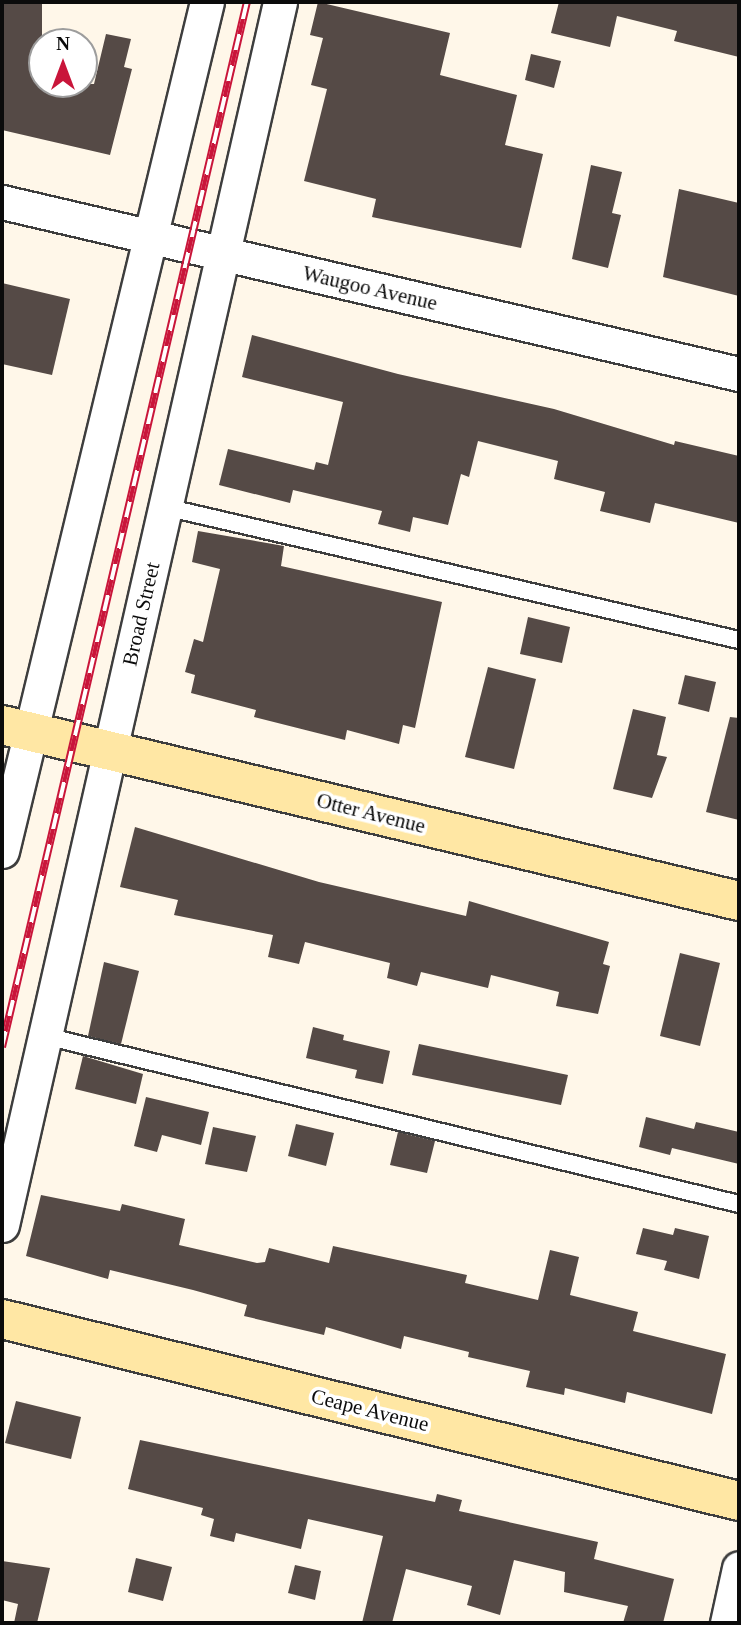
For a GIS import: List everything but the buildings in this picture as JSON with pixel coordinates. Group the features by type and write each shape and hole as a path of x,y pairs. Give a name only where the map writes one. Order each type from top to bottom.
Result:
{"street":[{"path":"2,851 16,728 151,237 207,2"},
{"name":"Broad Street","path":"2,1226 279,2"},
{"name":"Waugoo Avenue","path":"2,202 739,374"},
{"name":"Otter Avenue","path":"16,728 739,901"},
{"name":"Ceape Avenue","path":"2,1319 739,1501"},
{"path":"726,1623 739,1568"}],"lane":[{"path":"165,508 739,640"},
{"path":"45,1036 739,1204"}],"railway":[{"path":"2,1047 247,2"}]}
